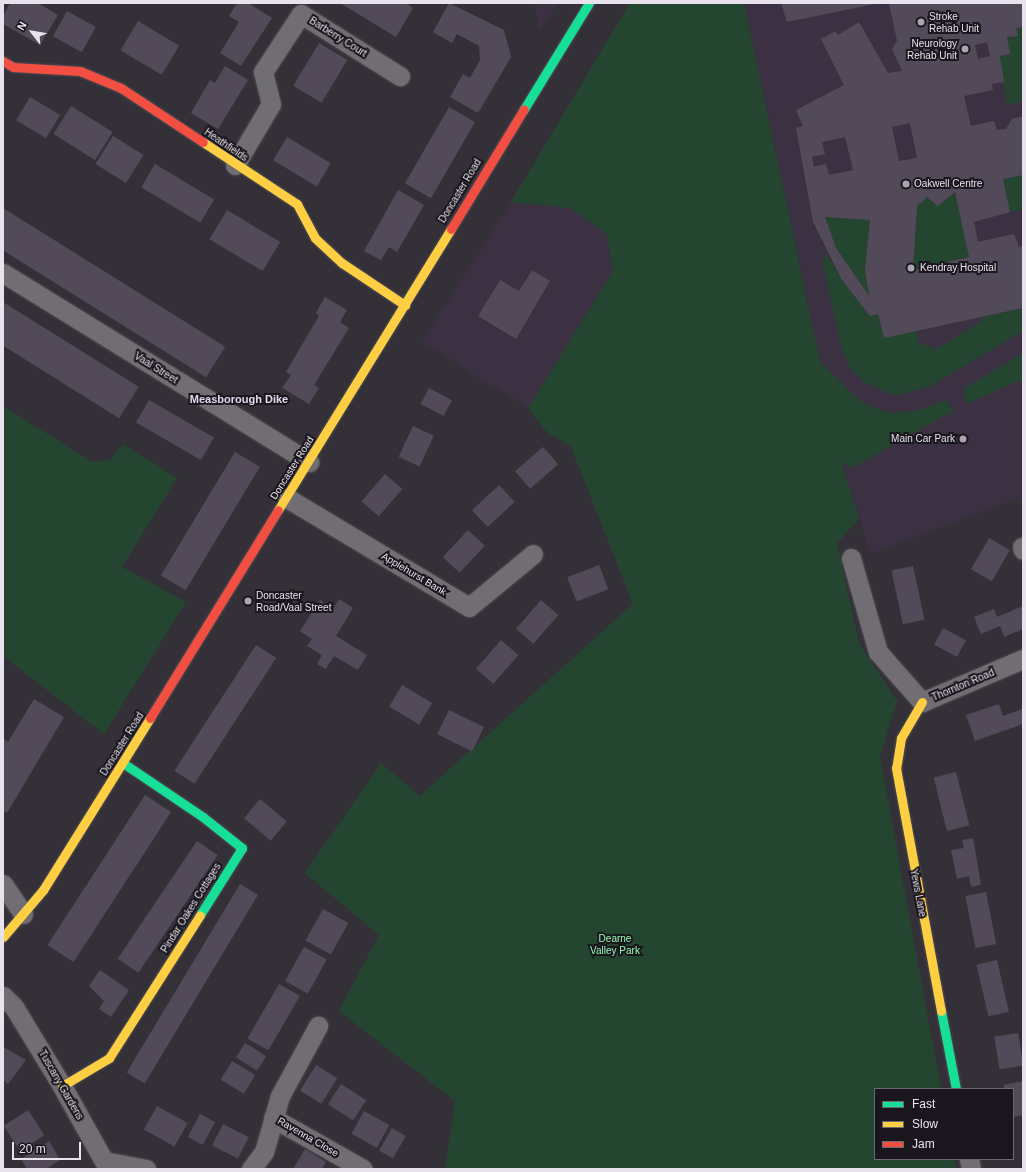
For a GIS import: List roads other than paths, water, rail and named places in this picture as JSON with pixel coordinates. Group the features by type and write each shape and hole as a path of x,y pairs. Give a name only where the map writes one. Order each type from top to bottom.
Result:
{"main road":[{"name":"Doncaster Road","path":"3,938 43,890 123,763 287,498 589,3"},
{"name":"Heathfields","path":"3,61 13,67 80,71 114,85 297,204 315,238 342,263 405,305"},
{"name":"Yews Lane","path":"922,702 901,738 896,768 900,802 956,1088"},
{"name":"Pindar Oakes Cottages","path":"62,1086 109,1058 242,848 123,763"}],"street":[{"name":"Barberry Court","path":"235,165 271,104 263,72 301,14 400,76"},
{"name":"Vaal Street","path":"3,273 309,462"},
{"name":"Applehurst Bank","path":"287,498 469,607 533,554"},
{"name":"Thornton Road","path":"851,558 878,652 922,702 1023,659"},
{"path":"3,884 23,914"},
{"name":"Tuscany Gardens","path":"3,996 14,1007 62,1086 101,1165 146,1169"},
{"name":"Ravenna Close","path":"251,1169 264,1152 280,1096 318,1026"},
{"name":"Ravenna Close","path":"274,1118 362,1169"}],"place":[{"name":"Stroke Rehab Unit","path":"921,22"},
{"name":"Neurology Rehab Unit","path":"965,49"},
{"name":"Oakwell Centre","path":"906,184"},
{"name":"Kendray Hospital","path":"911,268"},
{"name":"Main Car Park","path":"963,439"},
{"name":"Doncaster Road/Vaal Street","path":"248,601"}],"district":[{"name":"Measborough Dike","path":"239,399"}],"park label":[{"name":"Dearne Valley Park","path":"615,944"}]}
